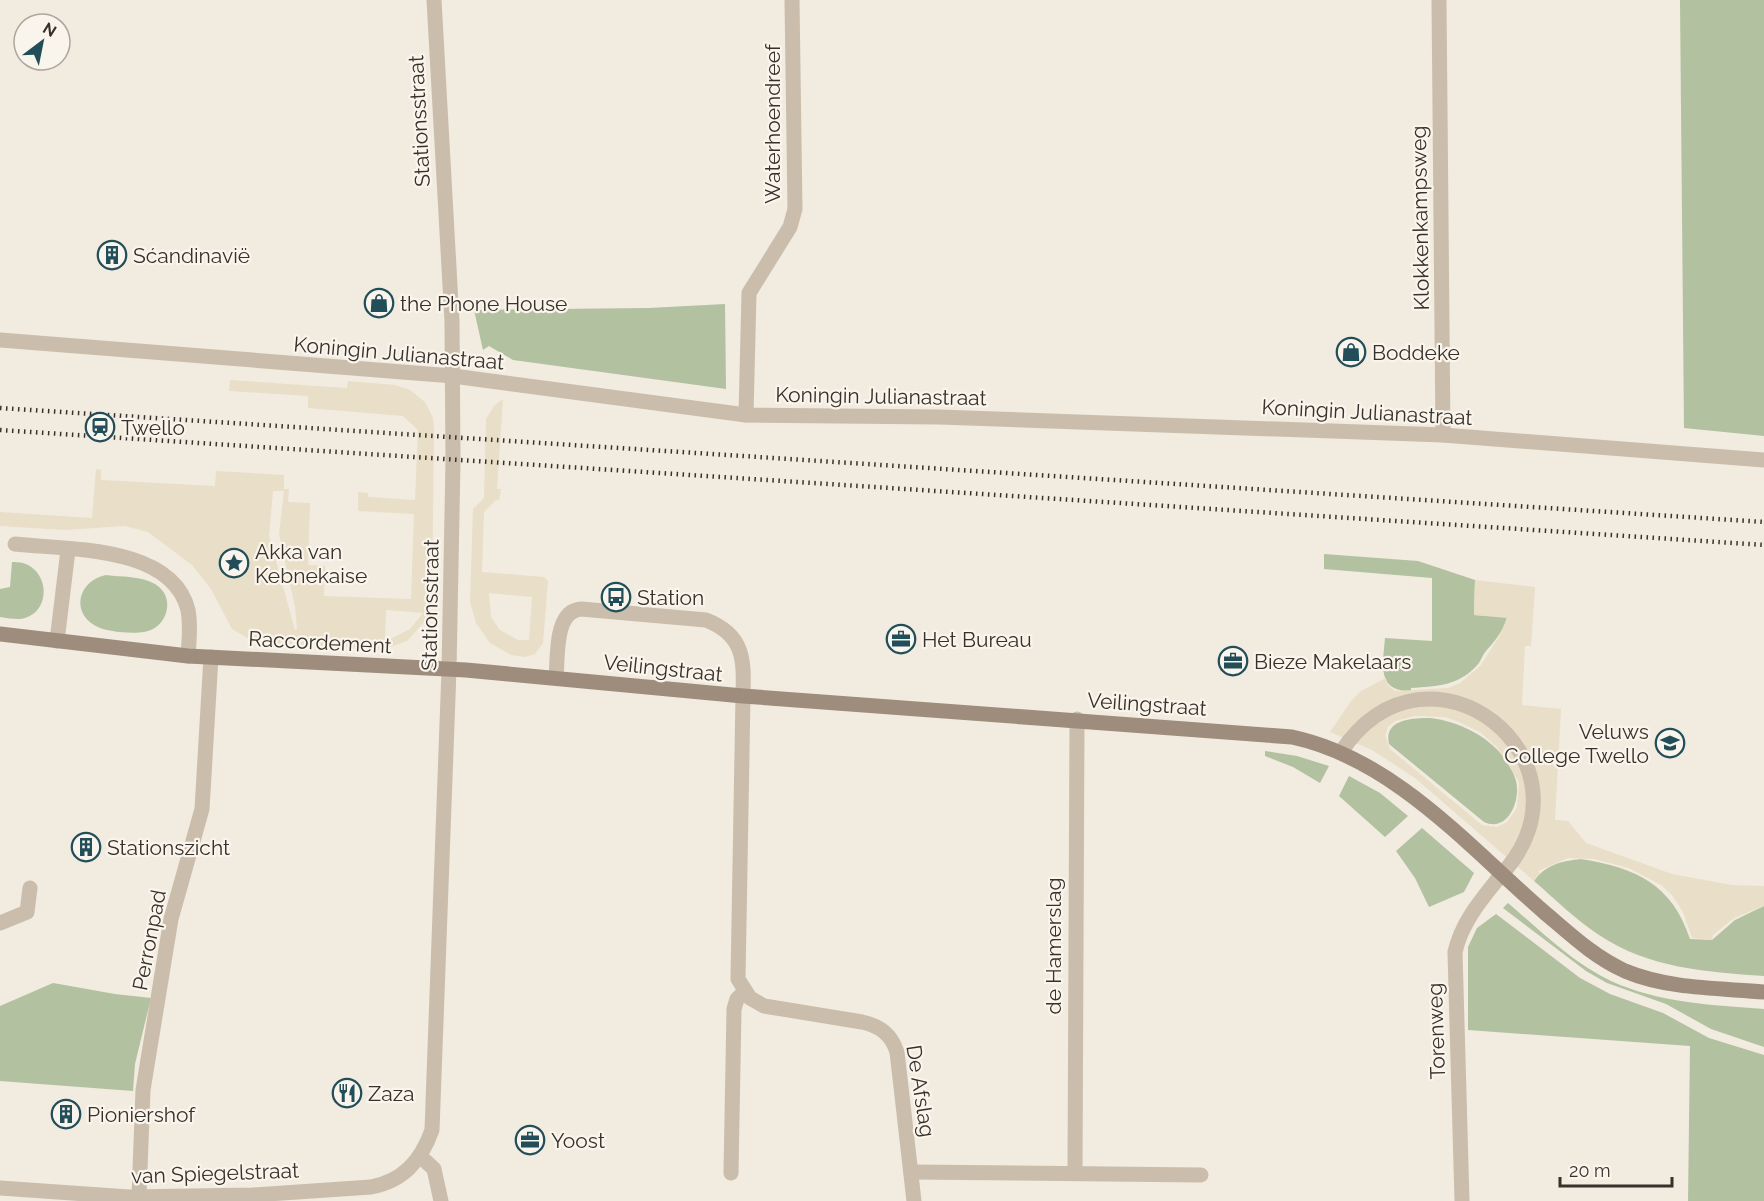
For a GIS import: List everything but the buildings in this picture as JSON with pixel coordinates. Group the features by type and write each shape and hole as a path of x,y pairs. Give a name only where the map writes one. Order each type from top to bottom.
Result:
{"street":[{"name":"Stationsstraat","path":"420,1156 430,1137 434,1117 449,670 453,376 434,0"},
{"name":"Waterhoendreef","path":"746,415 749,293 787,232 794,215 792,0"},
{"name":"Klokkenkampsweg","path":"1438,0 1443,435"},
{"name":"Koningin Julianastraat","path":"0,340 453,376 746,415 951,417 1443,435 1764,460"},
{"path":"15,544 134,559 160,570 179,590 188,609 188,656"},
{"path":"57,641 68,550"},
{"path":"556,678 563,620 571,611 581,609 706,620 724,628 740,649 744,665 737,973 744,992 737,999 734,1009 731,1173"},
{"name":"Raccordement","path":"0,634 188,656 449,670"},
{"name":"Perronpad","path":"132,1198 143,1090 171,918 202,809 211,657"},
{"name":"Veilingstraat","path":"449,670 743,696 1270,734 1308,741 1341,752 1400,787 1589,950 1623,970 1671,984 1764,992"},
{"name":"Torenweg","path":"1341,752 1373,716 1402,703 1434,698 1466,704 1494,720 1516,743 1529,772 1533,788 1532,820 1528,833 1517,856 1469,917 1459,935 1455,952 1462,1201"},
{"name":"de Hamerslag","path":"1075,1173 1077,720"},
{"path":"0,923 27,912 30,888"},
{"name":"De Afslag","path":"744,992 764,1006 870,1024 890,1037 897,1052 914,1201"},
{"path":"420,1156 434,1169 438,1177 441,1201"},
{"name":"van Spiegelstraat","path":"0,1188 62,1197 132,1198 253,1195 371,1187 387,1184 400,1177 420,1156"},
{"path":"911,1172 1201,1174"}],"green space":[{"path":"1680,0 1764,0 1764,436 1684,428"},
{"path":"725,304 726,389 513,360 489,346 483,350 474,310 649,308"},
{"path":"1324,554 1418,561 1475,580 1474,615 1507,617 1498,636 1472,671 1448,683 1411,688 1411,691 1400,690 1392,687 1384,674 1385,638 1432,641 1432,578 1324,569"},
{"path":"12,562 25,564 35,570 41,578 44,589 39,609 31,616 19,619 0,617 0,589 10,587"},
{"path":"106,575 144,580 155,584 162,590 167,604 166,612 159,625 144,632 118,632 94,625 87,619 80,604 84,589 97,578"},
{"path":"1430,718 1457,724 1470,730 1482,737 1503,756 1511,768 1517,789 1514,805 1506,819 1500,823 1484,822 1389,744 1390,729 1395,725 1408,720"},
{"path":"1265,751 1297,756 1329,766 1320,783 1293,767 1265,756"},
{"path":"1349,776 1380,793 1408,816 1385,837 1339,796"},
{"path":"1422,828 1474,873 1464,892 1429,907 1415,878 1396,851"},
{"path":"1581,859 1619,868 1649,882 1673,905 1690,939 1712,940 1735,920 1764,906 1764,976 1699,970 1657,961 1637,955 1599,935 1534,881 1543,871 1555,865"},
{"path":"1508,903 1570,956 1611,981 1667,998 1764,1009 1764,1047 1711,1029 1666,1004 1607,983 1586,971 1503,908"},
{"path":"1496,914 1580,978 1610,994 1663,1013 1709,1038 1764,1055 1764,1201 1688,1201 1690,1046 1468,1030 1468,947 1477,928"},
{"path":"53,983 151,998 135,1064 133,1091 0,1081 0,1006"}],"shaded area":[{"path":"230,380 347,388 348,381 395,385 410,390 425,402 433,418 434,430 432,600 426,620 407,641 382,650 254,642 232,629 211,589 192,565 148,532 125,526 65,530 0,526 0,512 92,518 96,469 101,470 101,480 215,486 216,471 284,475 284,489 289,489 288,502 310,503 308,565 325,566 324,596 411,599 414,514 358,511 358,492 368,493 368,497 415,500 418,430 403,416 308,408 308,396 229,391","holes":["273,491 284,491 279,534 295,607 297,629 295,630 269,536","386,610 423,613 410,629 385,642"]},
{"path":"503,399 497,489 501,489 499,500 496,500 484,512 482,572 544,577 548,581 543,643 535,654 525,657 511,655 490,643 476,623 470,602 473,509 484,498 486,419 494,406","holes":["489,593 532,597 529,640 518,640 500,630 491,617"]},
{"path":"1475,580 1535,587 1531,646 1525,646 1522,705 1561,709 1555,820 1568,821 1586,843 1672,874 1732,885 1764,886 1764,906 1734,918 1713,935 1712,940 1692,938 1683,912 1672,895 1661,885 1629,868 1594,859 1568,858 1538,871 1540,873 1534,881 1415,778 1372,750 1330,732 1351,701 1361,691 1386,678 1388,685 1395,691 1448,688 1460,683 1481,665 1500,635 1507,618 1474,615","holes":["1415,716 1445,717 1480,732 1497,747 1519,782 1517,808 1507,822 1497,827 1482,825 1390,749 1385,736 1388,727 1395,721"]}],"railway":[{"path":"0,408 1764,522"},
{"path":"0,430 1764,545"}],"place":[{"name":"Sćandinavië","path":"112,255"},
{"name":"the Phone House","path":"379,303"},
{"name":"Boddeke","path":"1351,352"},
{"name":"Twello","path":"100,427"},
{"name":"Akka van Kebnekaise","path":"234,563"},
{"name":"Station","path":"616,597"},
{"name":"Het Bureau","path":"901,639"},
{"name":"Bieze Makelaars","path":"1233,661"},
{"name":"Veluws College Twello","path":"1670,743"},
{"name":"Stationszicht","path":"86,847"},
{"name":"Zaza","path":"347,1093"},
{"name":"Pioniershof","path":"66,1114"},
{"name":"Yoost","path":"530,1140"}]}
